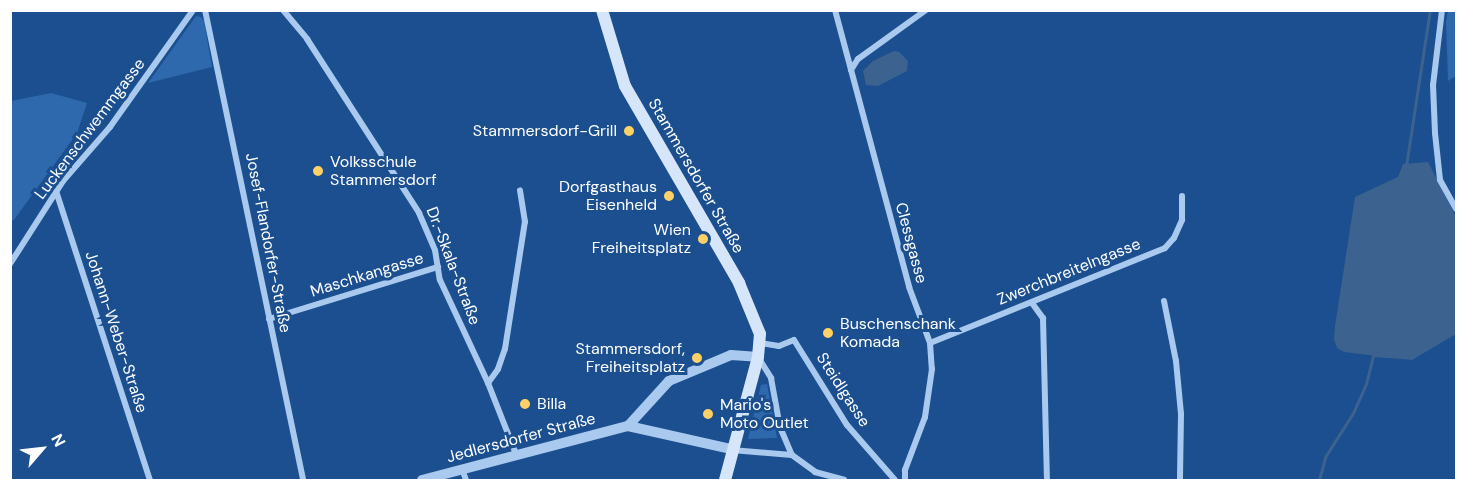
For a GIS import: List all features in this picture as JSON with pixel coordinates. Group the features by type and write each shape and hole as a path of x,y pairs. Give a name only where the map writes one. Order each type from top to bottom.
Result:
{"main road":[{"name":"Stammersdorfer Straße","path":"602,10 625,86 739,283 760,334 758,357 731,450"},
{"path":"725,480 731,450"}],"street":[{"name":"Luckenschwemmgasse","path":"10,264 56,191 76,164 110,127 193,10"},
{"name":"Josef-Flandorfer-Straße","path":"206,10 258,253 269,319 303,480"},
{"name":"Dr.-Skala-Straße","path":"283,10 307,39 419,213 435,249 438,267 450,303 488,383 516,454"},
{"name":"Clessgasse","path":"836,10 909,287 930,343 932,369 925,417 905,470 905,480"},
{"path":"851,70 858,59 926,10"},
{"path":"1442,10 1433,85 1435,133 1440,180 1456,209"},
{"path":"488,383 498,369 505,349 525,222 520,189"},
{"name":"Johann-Weber-Straße","path":"56,191 150,480"},
{"name":"Zwerchbreitelngasse","path":"930,343 1165,248 1174,238 1182,220 1182,196"},
{"name":"Maschkangasse","path":"269,319 438,267"},
{"path":"1164,301 1176,361 1181,414 1180,480"},
{"path":"1032,303 1043,318 1047,480"},
{"name":"Steidlgasse","path":"760,343 779,346 794,340 847,425 895,480"},
{"path":"792,455 731,450 628,426 669,381 731,355 758,357 771,378 780,427 792,455 815,472 844,480"},
{"name":"Jedlersdorfer Straße","path":"422,480 628,426"},
{"path":"462,469 466,480"}],"shaded area":[{"path":"1448,11 1456,11 1456,76 1448,81 1446,22"},
{"path":"196,16 201,17 204,21 212,67 148,83"},
{"path":"894,51 899,52 908,61 907,71 878,86 866,85 863,71 873,61"},
{"path":"51,93 87,103 77,133 14,220 11,221 11,101"},
{"path":"1428,162 1456,217 1456,334 1412,360 1344,352 1337,348 1334,339 1355,197 1398,177 1403,164"},
{"path":"767,384 777,438 748,439 761,385"}],"waterway":[{"path":"1406,166 1430,10"},
{"path":"1319,480 1325,457 1353,413 1366,384 1373,355 1402,357"}],"place":[{"name":"Stammersdorf-Grill","path":"629,131"},
{"name":"Volksschule Stammersdorf","path":"318,171"},
{"name":"Dorfgasthaus Eisenheld","path":"669,196"},
{"name":"Wien Freiheitsplatz","path":"703,239"},
{"name":"Buschenschank Komada","path":"828,333"},
{"name":"Stammersdorf, Freiheitsplatz","path":"697,358"},
{"name":"Billa","path":"525,404"},
{"name":"Mario's Moto Outlet","path":"708,414"}]}
